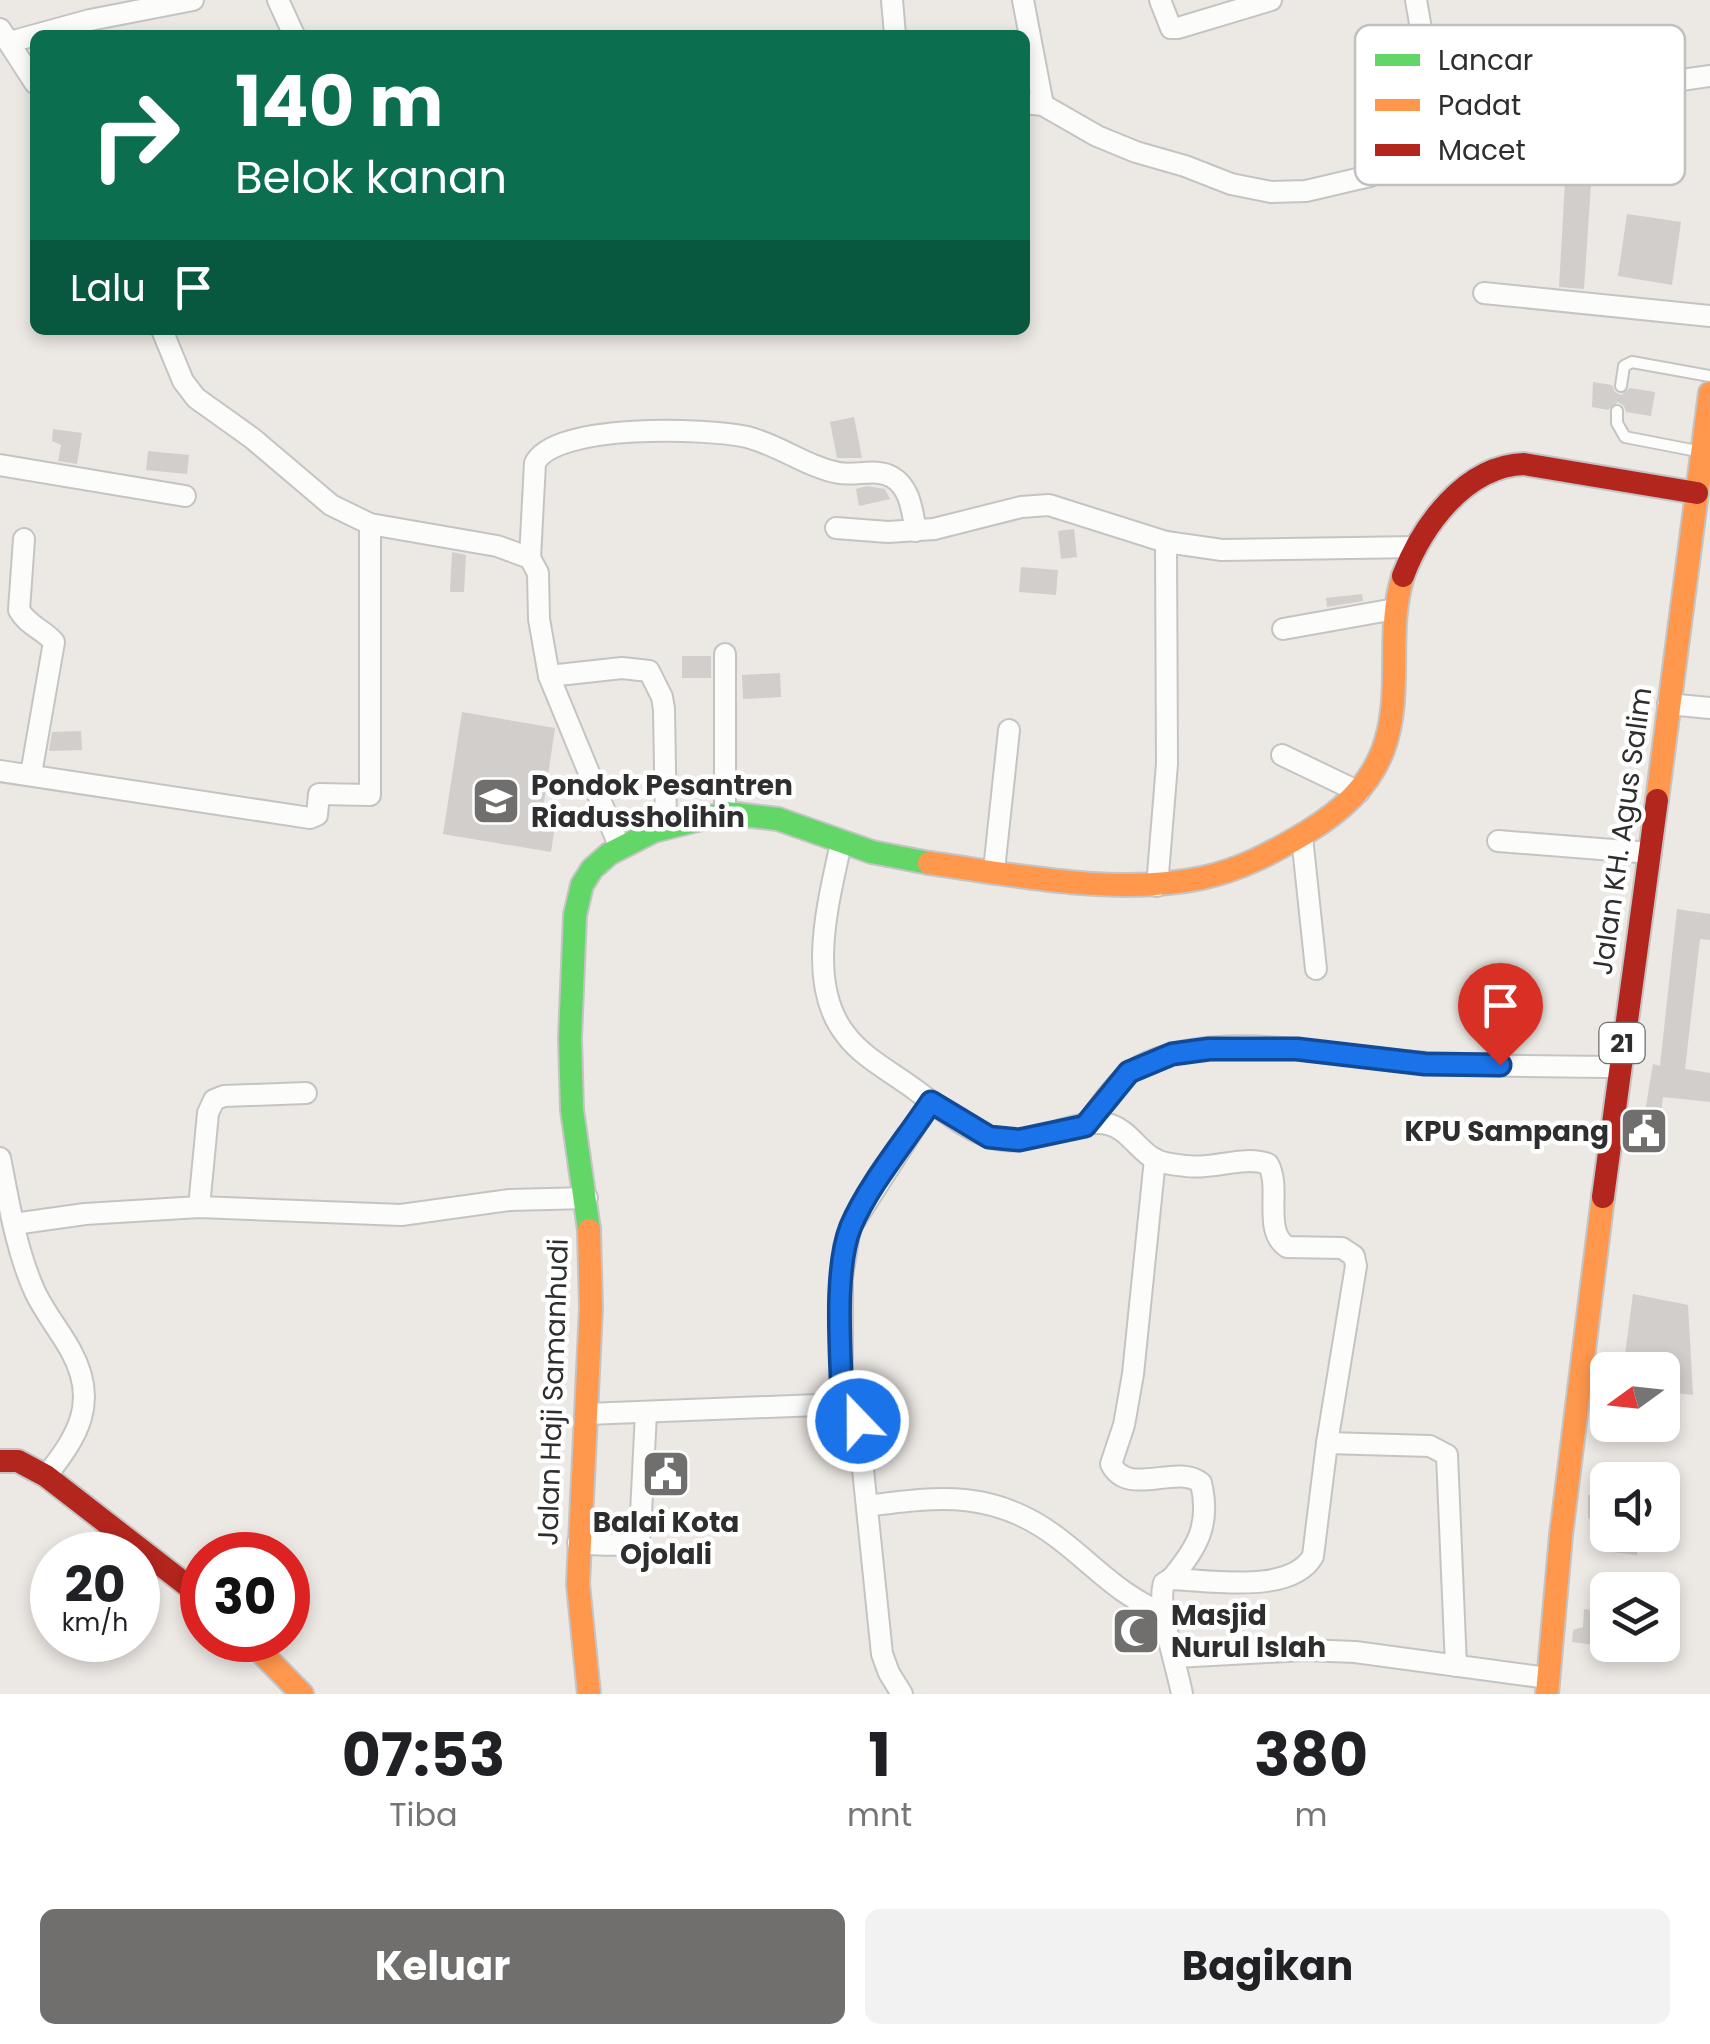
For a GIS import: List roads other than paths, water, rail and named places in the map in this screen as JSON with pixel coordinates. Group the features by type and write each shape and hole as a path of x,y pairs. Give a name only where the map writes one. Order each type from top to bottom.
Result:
{"main road":[{"name":"Jalan KH. Agus Salim","path":"1548,1686 1564,1493 1710,393"},
{"name":"Jalan Haji Samanhudi","path":"590,1694 578,1616 578,1544 591,1283 586,1198 572,1117 570,1073 574,936 582,885 588,874 620,848 666,826 725,812 788,822 841,843 911,861 1097,884 1157,886 1224,874 1302,837 1358,792 1376,768 1394,704 1395,609 1405,566 1455,497 1489,470 1504,464 1560,468 1697,493"},
{"path":"6,1457 46,1476 180,1580"},
{"path":"271,1662 302,1694"}],"street":[{"path":"37,30 193,0"},
{"path":"278,0 292,30"},
{"path":"892,0 895,30"},
{"path":"1023,0 1026,30"},
{"path":"1160,0 1167,23 1178,28 1271,0"},
{"path":"1416,0 1420,25"},
{"path":"30,31 5,36 30,75"},
{"path":"1030,66 1034,104 1136,152 1231,184 1271,192 1306,191 1355,178"},
{"path":"1685,80 1710,76"},
{"path":"1484,293 1710,316"},
{"path":"164,335 183,381 196,398 252,438 331,504 370,524 497,546 530,558"},
{"path":"620,848 549,676 539,619 538,572 530,558 535,464 541,453 565,443 661,428 708,430 749,438 839,473 887,474 905,489 916,531"},
{"path":"0,465 184,496"},
{"path":"836,528 916,531 1021,507 1049,505 1166,542 1222,550 1416,547"},
{"path":"0,771 313,818 317,815 319,794 370,796 370,524"},
{"path":"24,539 19,610 24,620 47,633 54,642 31,774"},
{"path":"1157,886 1167,764 1166,542"},
{"path":"1283,629 1395,609"},
{"path":"725,654 725,812"},
{"path":"549,676 622,668 649,671 664,710 666,826"},
{"path":"1668,704 1710,708"},
{"path":"994,870 1009,730"},
{"path":"1282,755 1358,792"},
{"path":"1302,837 1316,968"},
{"path":"1498,841 1651,853"},
{"path":"841,843 822,956 835,1014 854,1044 931,1102 989,1137 1039,1138 1103,1123 1114,1126 1154,1159 1194,1168 1268,1164 1274,1177 1275,1228 1282,1243 1287,1247 1342,1248 1353,1254 1356,1266 1326,1443 1313,1556 1304,1568 1267,1582 1172,1579"},
{"path":"1085,1126 1129,1072 1172,1054 1209,1049 1297,1049 1425,1064 1618,1067"},
{"path":"199,1207 208,1113 214,1100 224,1096 306,1093"},
{"path":"842,1404 842,1276 850,1228 931,1102"},
{"path":"0,1158 14,1224 36,1293 82,1376 80,1428 46,1476"},
{"path":"1154,1159 1133,1374 1124,1425 1110,1464 1125,1478 1192,1476 1201,1482 1204,1508 1199,1544 1172,1579 1162,1585 1182,1694"},
{"path":"14,1224 84,1214 199,1207 401,1215 510,1200 586,1198"},
{"path":"587,1414 852,1406 857,1415 882,1654 902,1694"},
{"path":"578,1544 624,1544 640,1534 646,1412"},
{"path":"1326,1443 1430,1446 1447,1455 1456,1666"},
{"path":"866,1506 954,1497 1004,1507 1058,1538 1139,1604 1165,1614"},
{"path":"1176,1657 1304,1650 1355,1652 1456,1666 1548,1686"}],"lane":[{"path":"1621,386 1624,366 1632,362 1710,376"},
{"path":"1617,411 1619,429 1625,437 1703,452"}],"place":[{"name":"Pondok Pesantren Riadussholihin","path":"496,801"},
{"name":"KPU Sampang","path":"1644,1131"},
{"name":"Balai Kota Ojolali","path":"666,1474"},
{"name":"Masjid Nurul Islah","path":"1136,1631"}]}
